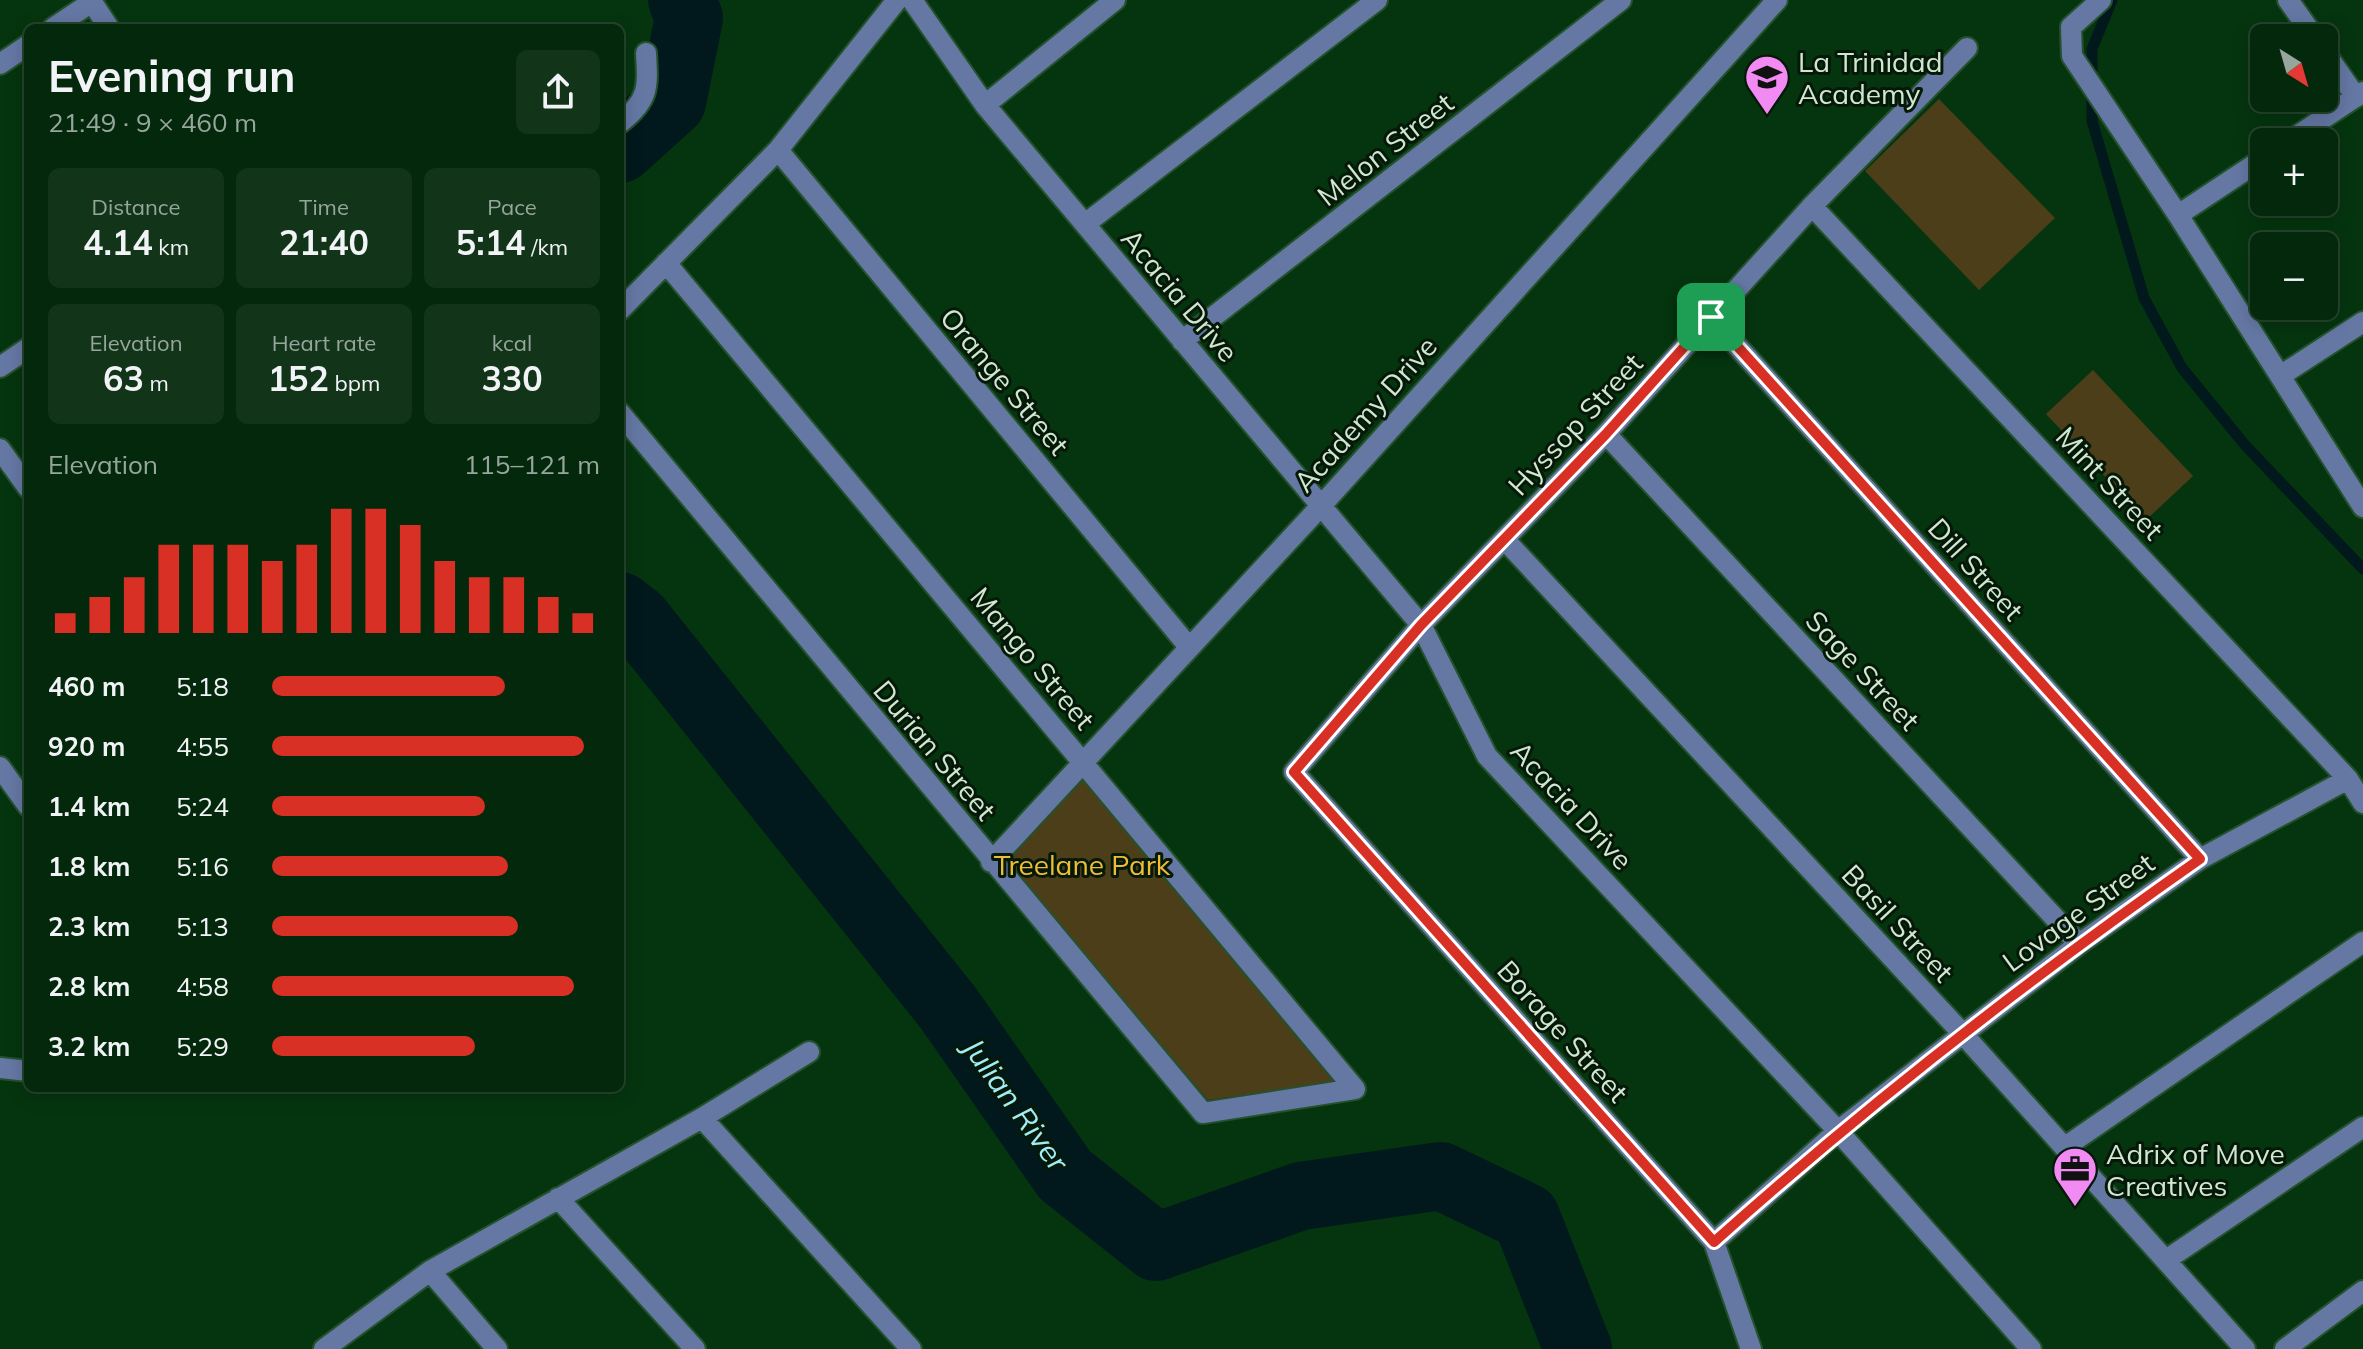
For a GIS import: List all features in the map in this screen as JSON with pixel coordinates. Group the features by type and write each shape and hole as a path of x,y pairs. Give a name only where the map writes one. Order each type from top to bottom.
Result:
{"street":[{"path":"624,306 778,150 897,0"},
{"name":"Acacia Drive","path":"912,0 985,105 1421,625 1487,756 1838,1131 2031,1349"},
{"path":"985,105 1115,0"},
{"path":"1085,224 1377,0"},
{"name":"Melon Street","path":"1182,341 1621,0"},
{"name":"Academy Drive","path":"991,862 1320,507 1777,0"},
{"path":"2101,0 2071,27 2072,56 2178,215 2363,507"},
{"path":"2288,0 2305,24"},
{"path":"59,24 92,2 106,24"},
{"path":"0,64 24,48"},
{"name":"Hyssop Street","path":"1294,772 1421,625 1606,434 1812,206 1967,48"},
{"path":"624,120 636,110 648,87 646,53"},
{"path":"2309,128 2360,95 2338,68"},
{"name":"Orange Street","path":"778,150 1189,647"},
{"path":"2178,215 2250,167"},
{"name":"Mint Street","path":"1812,206 2348,779 2363,803"},
{"name":"Mango Street","path":"666,263 1355,1089"},
{"name":"Dill Street","path":"1711,317 2200,859"},
{"path":"2280,376 2363,322"},
{"path":"0,367 24,351"},
{"name":"Durian Street","path":"624,418 1203,1113 1355,1089"},
{"name":"Sage Street","path":"1606,434 2079,944"},
{"path":"0,449 24,482"},
{"name":"Basil Street","path":"1505,540 1962,1033 2245,1349"},
{"path":"0,767 24,800"},
{"name":"Borage Street","path":"1294,772 1714,1242 1751,1349"},
{"name":"Lovage Street","path":"1714,1242 1838,1131 2079,944 2200,859 2348,779"},
{"path":"2065,1147 2363,942"},
{"path":"324,1349 430,1271 702,1118 809,1052"},
{"path":"0,1068 24,1071"},
{"path":"702,1118 911,1349"},
{"path":"2166,1260 2363,1127"},
{"path":"558,1198 695,1349"},
{"path":"430,1271 497,1349"},
{"path":"2285,1349 2363,1291"}],"green space":[{"path":"1939,99 2055,218 1979,290 1865,171"},
{"path":"2093,370 2193,476 2146,520 2046,414"},
{"name":"Treelane Park","path":"1082,776 1338,1081 1208,1100 1005,862"}],"waterway":[{"name":"Julian River","path":"624,145 672,102 689,18 682,0"},
{"path":"2112,0 2092,49 2092,121 2144,298 2182,368 2245,445 2363,569"},
{"name":"Julian River","path":"624,609 637,619 949,1009 1065,1175 1156,1247 1301,1196 1441,1176 1526,1217 1578,1349"}],"place":[{"name":"La Trinidad Academy","path":"1767,116"},
{"name":"Adrix of Move Creatives","path":"2075,1208"}],"route":[{"path":"1711,317 2200,859 2079,944 1962,1033 1838,1131 1714,1242 1294,772 1421,625 1606,434 1711,317"}]}
